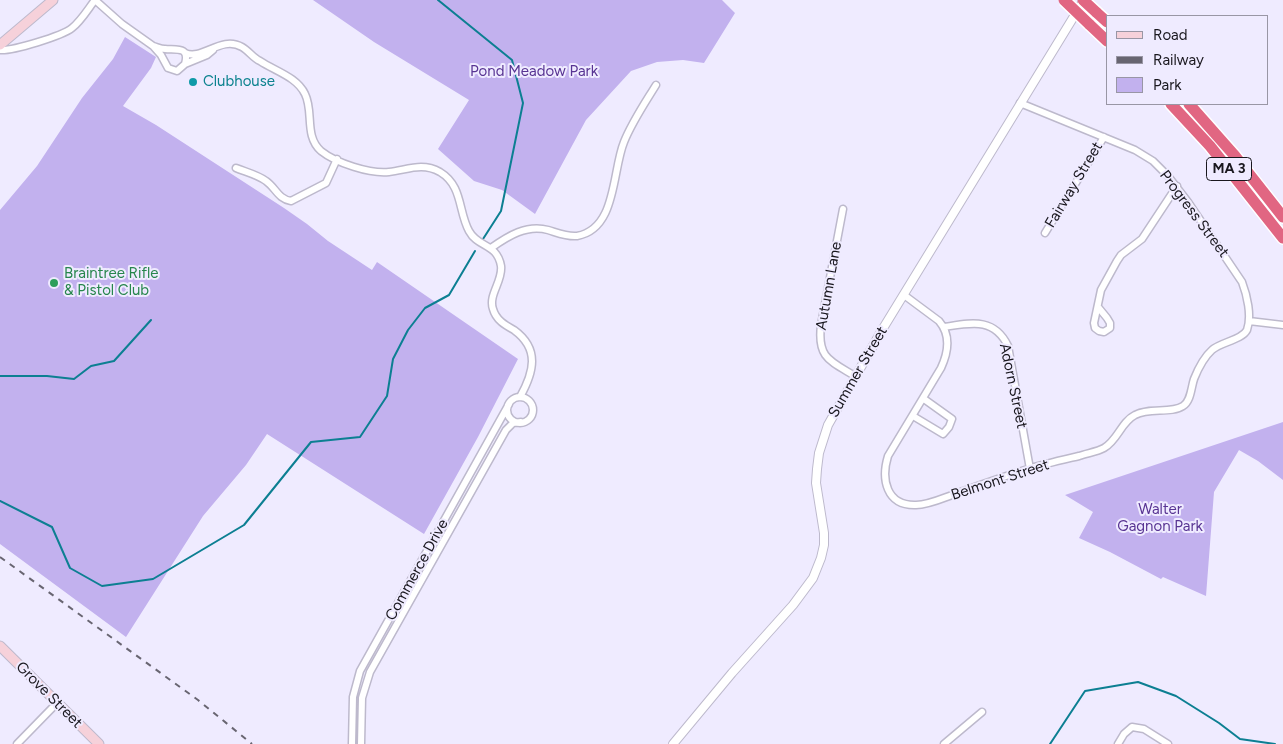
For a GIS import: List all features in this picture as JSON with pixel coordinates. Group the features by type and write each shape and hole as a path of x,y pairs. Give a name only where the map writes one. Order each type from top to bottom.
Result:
{"highway":[{"path":"1064,0 1106,40"},
{"path":"1084,0 1106,21"},
{"name":"MA 3","path":"1172,105 1210,146 1283,238"},
{"name":"MA 3","path":"1190,105 1235,156 1283,217"}],"main road":[{"path":"0,45 53,0"},
{"name":"Grove Street","path":"0,646 99,744"}],"street":[{"path":"0,50 52,38 67,32 78,23 95,0 127,28 153,46 161,55 168,68 177,71 185,64 210,53 215,47"},
{"name":"Summer Street","path":"674,744 793,605 813,578 821,558 824,532 816,483 819,453 828,425 855,376 1084,0"},
{"path":"153,46 166,49 179,48 189,55 196,55 224,44 242,47 260,62 298,84 308,100 311,129 315,143 324,153 375,172 390,172 420,166 441,172 450,180 456,189 471,235 479,242 491,248 497,255 501,275 492,303 493,310 502,323 523,338 532,357 532,372 520,397"},
{"path":"185,53 185,64"},
{"path":"491,248 516,232 527,229 543,228 572,236 588,233 596,227 608,207 624,141 656,85"},
{"name":"Progress Street","path":"1020,103 1142,154 1168,176 1242,282 1246,292 1249,320"},
{"name":"Fairway Street","path":"1045,233 1104,137"},
{"path":"236,168 263,179 281,197 291,200 326,183 337,159"},
{"path":"1098,307 1098,298 1103,284 1117,261 1121,255 1142,239 1176,186"},
{"name":"Autumn Lane","path":"843,210 820,344 829,359 855,376"},
{"path":"904,295 939,321 944,327"},
{"path":"1249,320 1283,325"},
{"name":"Belmont Street","path":"944,327 947,345 945,360 924,399 888,456 884,468 884,480 892,496 906,504 926,504 1030,469 1102,449 1113,441 1129,419 1136,414 1151,410 1178,409 1188,400 1203,360 1217,346 1245,334 1249,320"},
{"name":"Adorn Street","path":"944,327 979,324 997,330 1004,337 1008,346 1030,469"},
{"path":"520,397 528,400 533,407 532,416 521,422 513,420 508,413 509,404 513,399 520,397"},
{"path":"913,416 943,434 949,427 952,420 924,399"},
{"name":"Commerce Drive","path":"352,744 355,688 364,664 509,404"},
{"name":"Commerce Drive","path":"361,744 363,690 371,668 506,430 513,423 521,422"},
{"path":"17,744 57,703"},
{"path":"944,744 982,712"},
{"path":"352,725 361,726"},
{"path":"1118,744 1128,728 1132,727 1144,729 1168,744"}],"green space":[{"name":"Pond Meadow Park","path":"313,0 722,0 735,13 704,63 683,60 657,62 631,71 586,120 535,214 502,190 474,181 438,149 469,100 374,42"},
{"name":"Braintree Rifle & Pistol Club","path":"125,37 156,57 151,68 123,106 156,125 284,208 328,241 372,270 377,262 518,359 478,437 424,534 267,434 246,465 203,516 126,637 0,544 0,210 37,166 82,98 113,59"},
{"name":"Walter Gagnon Park","path":"1283,422 1283,480 1258,461 1239,450 1214,492 1206,596 1163,577 1161,579 1079,538 1093,512 1065,495"}],"waterway":[{"path":"438,0 512,60 523,103 501,211 483,239"},
{"path":"0,501 52,527 70,568 102,586 153,579 244,525 311,442 360,437 387,396 393,359 408,330 425,308 449,295 475,251"},
{"path":"0,376 47,376 74,379 91,366 114,361 151,320"},
{"path":"1050,744 1085,691 1138,682 1176,696 1219,723 1240,739 1275,744"}],"railway":[{"path":"0,557 198,700 252,744"}],"place":[{"name":"Clubhouse","path":"193,82"},
{"name":"Braintree Rifle & Pistol Club","path":"54,283"}]}
